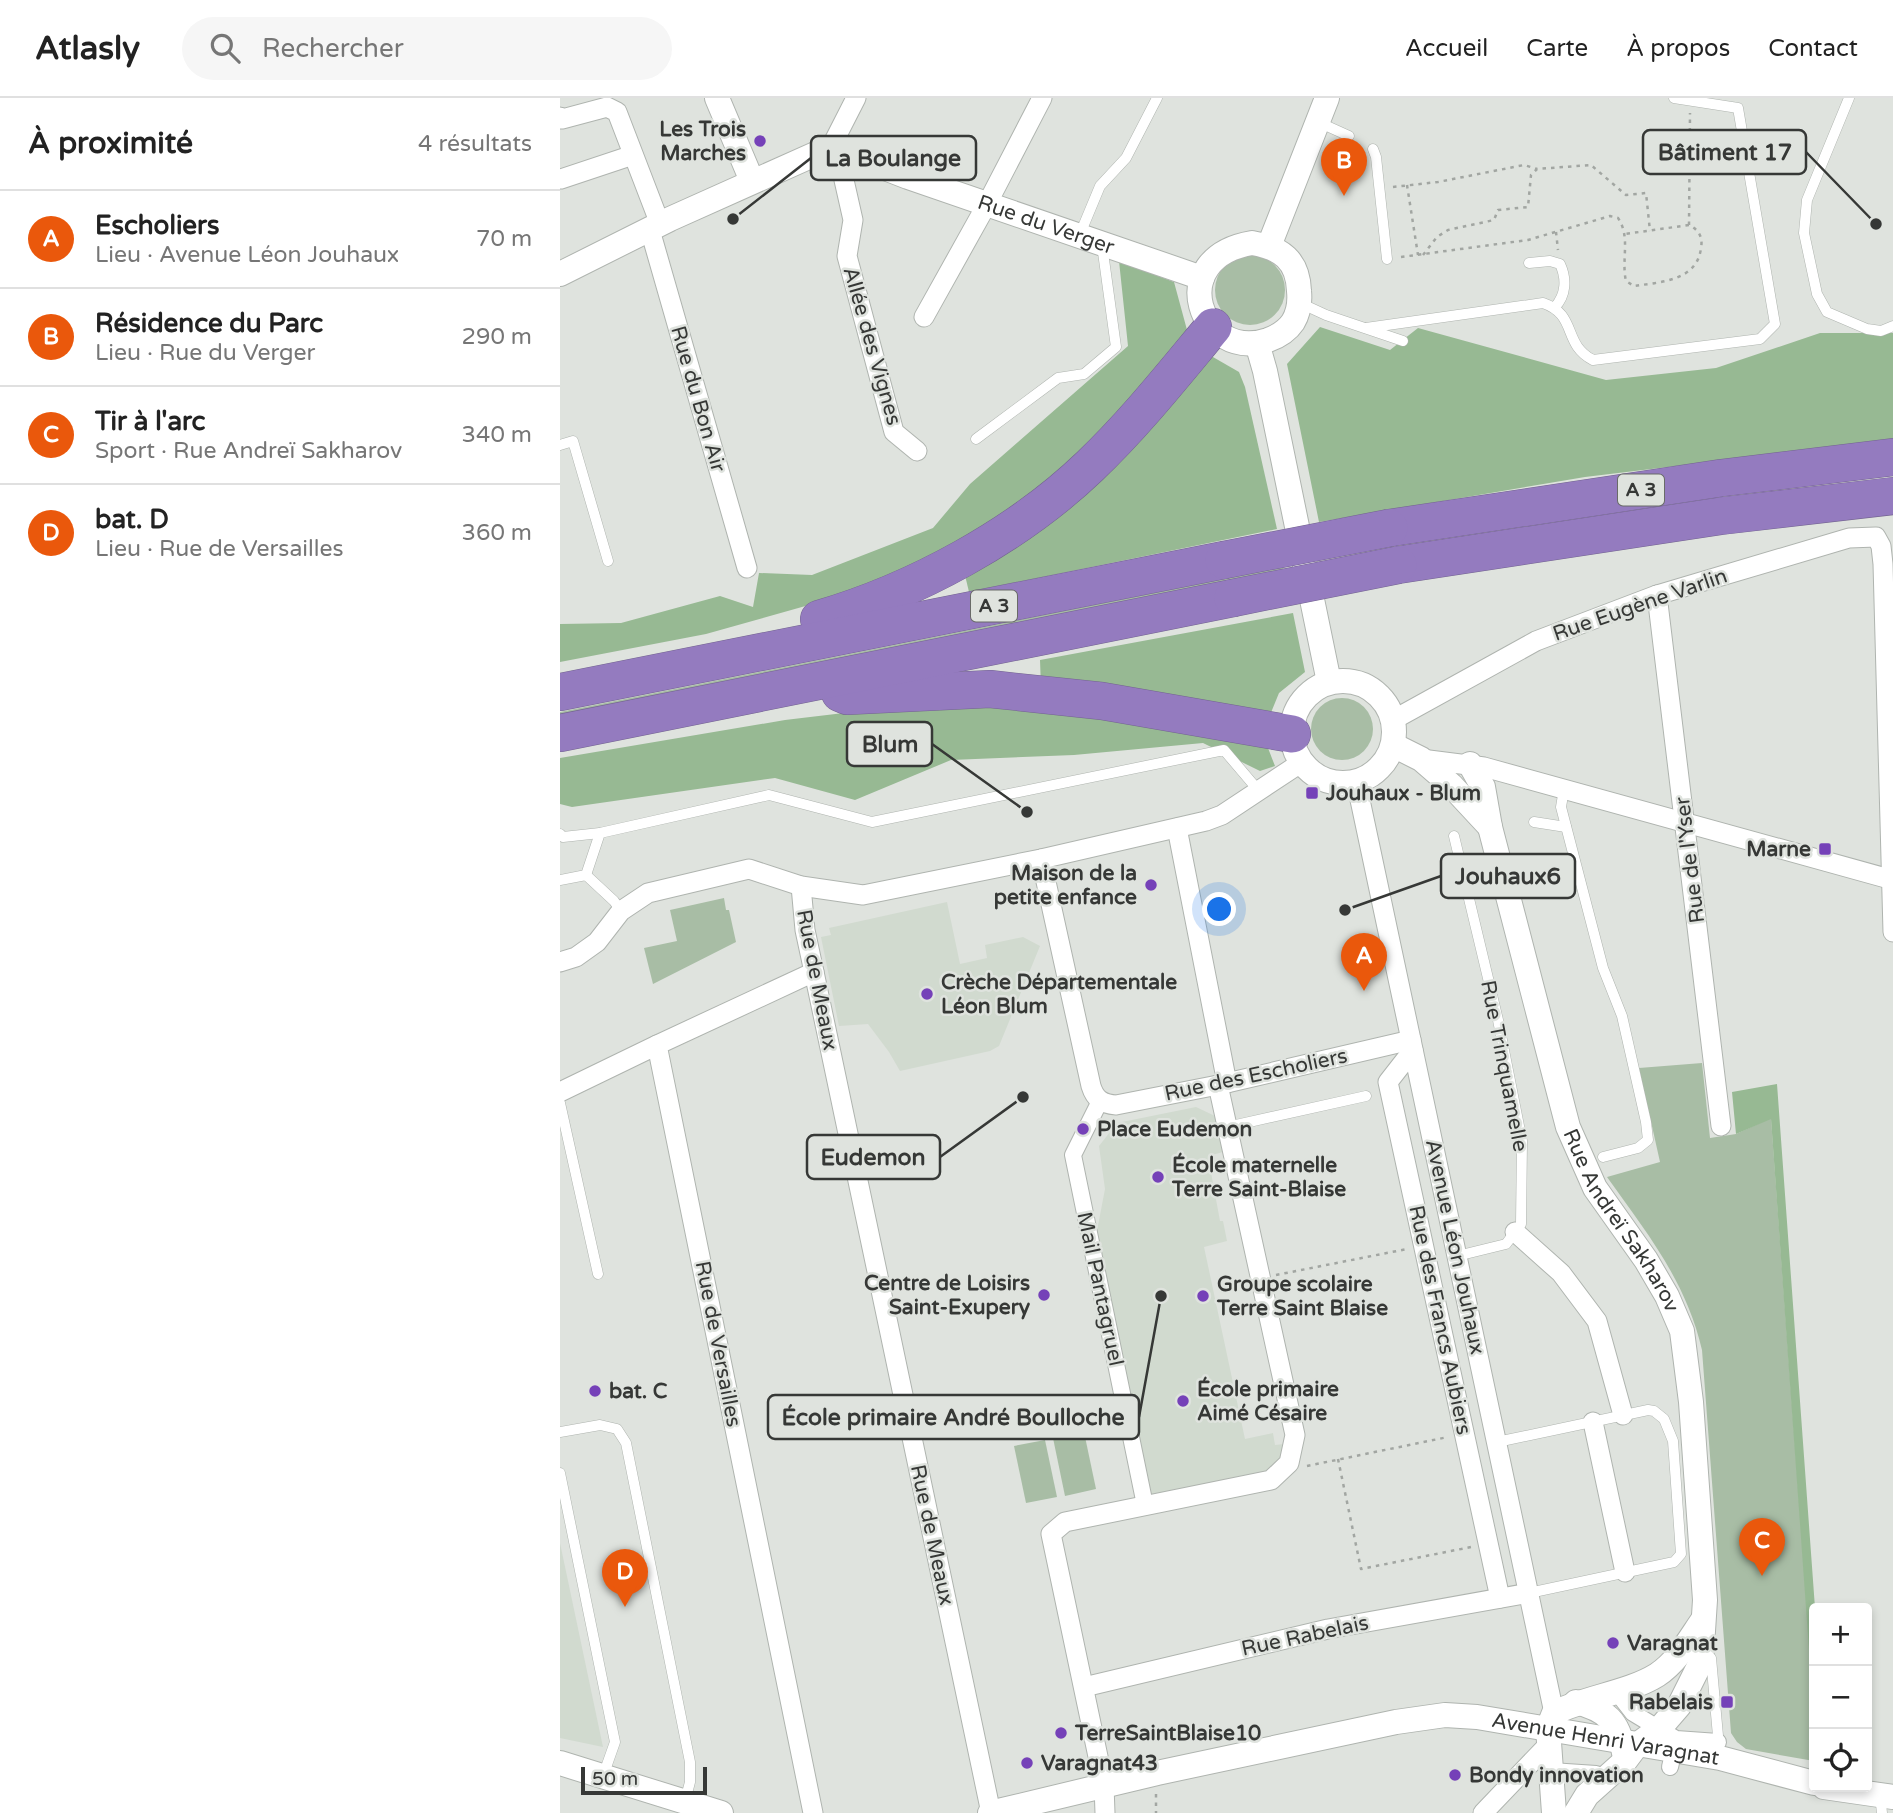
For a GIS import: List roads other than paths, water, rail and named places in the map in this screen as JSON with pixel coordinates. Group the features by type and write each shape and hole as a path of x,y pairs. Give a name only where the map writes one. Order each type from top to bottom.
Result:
{"highway":[{"path":"764,651 812,621 862,606 970,554 1027,517 1087,468 1136,419 1213,327"},
{"name":"A 3","path":"560,692 1389,528 1721,478 1893,457"},
{"name":"A 3","path":"560,733 1398,565 1721,516 1893,496"},
{"path":"809,683 847,696 990,689 1102,701 1297,748"}],"street":[{"path":"717,98 752,181"},
{"path":"560,274 752,181 827,150 856,98"},
{"path":"924,317 1042,98"},
{"path":"1269,246 1327,98"},
{"name":"Rue du Bon Air","path":"560,117 562,119 607,107 617,112 655,227 747,568"},
{"name":"Rue du Verger","path":"827,150 1202,278"},
{"name":"Allée des Vignes","path":"827,150 853,220 847,256 894,432 917,451"},
{"path":"561,179 633,155"},
{"path":"1252,243 1269,246 1288,257 1299,276 1300,303 1296,318 1288,330 1257,343 1233,341 1213,327 1201,312 1199,293 1202,278 1214,259 1234,246 1252,243"},
{"path":"1257,343 1270,392 1329,682"},
{"name":"Rue Eugène Varlin","path":"1393,720 1536,641 1657,595 1849,538 1876,537 1888,563"},
{"path":"1888,563 1893,932"},
{"name":"Rue de l'Yser","path":"1657,595 1721,1126"},
{"path":"1345,680 1362,683 1376,692 1387,705 1393,720 1393,745 1387,758 1377,770 1356,781 1337,783 1323,779 1311,772 1297,748 1294,717 1301,702 1313,690 1329,682 1345,680"},
{"name":"Rue Andreï Sakharov","path":"1393,745 1421,759 1451,785 1490,827"},
{"path":"560,962 576,957 597,942 621,911 648,893 749,869 801,886 863,895 1041,859 1222,815 1258,790 1297,748"},
{"path":"1421,759 1470,764 1892,879"},
{"name":"Rue Andreï Sakharov","path":"1470,764 1483,787 1490,827 1568,1127 1594,1188 1646,1260 1667,1296 1682,1331 1692,1402 1704,1610 1701,1662 1679,1706 1670,1746 1624,1743 1604,1782 1587,1796 1576,1813"},
{"path":"1483,787 1513,775"},
{"name":"Avenue Léon Jouhaux","path":"1356,781 1556,1722"},
{"path":"1105,1813 1104,1785 1051,1534 1065,1522 1271,1480 1289,1463 1294,1435 1227,1127 1222,1084 1177,828"},
{"path":"1041,859 1091,1086 1095,1097 1100,1101"},
{"name":"Rue de Meaux","path":"801,886 805,930 990,1813"},
{"path":"560,1092 814,972"},
{"name":"Rue de Versailles","path":"657,1045 813,1813"},
{"name":"Rue des Escholiers","path":"1100,1101 1116,1105 1412,1045"},
{"name":"Rue des Francs Aubiers","path":"1412,1045 1388,1082 1500,1598"},
{"name":"Mail Pantagruel","path":"1100,1101 1073,1155 1146,1505"},
{"path":"1516,1232 1561,1273 1597,1321 1623,1415"},
{"path":"1593,1422 1625,1572"},
{"name":"Rue Rabelais","path":"1084,1686 1328,1629 1529,1593"},
{"path":"1483,1813 1556,1722 1616,1691 1656,1675 1679,1655 1704,1610"},
{"path":"1616,1691 1633,1713 1670,1746"},
{"path":"1556,1722 1598,1707 1624,1743"},
{"name":"Avenue Henri Varagnat","path":"990,1813 1104,1785 1396,1722 1446,1726 1556,1722 1624,1743 1719,1750 1809,1781"},
{"path":"1554,1813 1551,1771 1556,1722"},
{"name":"Avenue Henri Varagnat","path":"1670,1746 1809,1783"},
{"path":"560,1763 721,1813"},
{"path":"1551,1771 1596,1774 1604,1782"},
{"name":"Avenue Henri Varagnat","path":"1847,1792 1885,1801"}],"lane":[{"path":"976,439 1059,379 1084,374 1116,347 1090,238 1100,186 1126,158 1157,98"},
{"path":"1366,328 1543,303 1555,307 1566,319 1573,341 1582,354 1593,360 1760,339 1775,324 1738,108 1674,98"},
{"path":"1849,98 1807,200 1804,233 1817,294 1827,312 1867,329 1881,331 1893,326"},
{"path":"1318,122 1349,136"},
{"path":"1373,149 1387,259"},
{"path":"1530,263 1550,261 1560,264 1565,292 1555,307"},
{"path":"1300,303 1326,315 1403,341"},
{"path":"560,445 573,441 608,561"},
{"path":"560,834 563,837 600,834 769,795 872,822 1224,750 1258,790"},
{"path":"1421,759 1469,788 1483,787"},
{"path":"1564,789 1561,807 1604,968 1622,1016 1648,1139 1638,1148 1603,1157"},
{"path":"1534,822 1566,827"},
{"path":"586,875 600,834"},
{"name":"Rue Trinquamelle","path":"1454,836 1498,1020 1522,1141 1521,1224 1516,1232"},
{"path":"560,880 586,875"},
{"path":"586,875 621,911"},
{"path":"1227,1127 1366,1096"},
{"path":"560,1103 598,1274"},
{"path":"1457,1256 1506,1244 1516,1232"},
{"path":"1497,1442 1654,1411 1668,1425 1673,1441 1681,1554 1674,1562 1529,1593"},
{"path":"560,1432 600,1424 617,1429 626,1443 690,1762 690,1782 684,1802"},
{"path":"560,1472 615,1742 602,1776"},
{"path":"1704,1610 1719,1750"}],"place":[{"name":"Les Trois Marches","path":"760,141"},
{"name":"Résidence du Parc","path":"1344,196"},
{"name":"La Boulange","path":"733,219"},
{"name":"Bâtiment 17","path":"1876,224"},
{"name":"Jouhaux - Blum","path":"1312,793"},
{"name":"Blum","path":"1027,812"},
{"name":"Marne","path":"1825,849"},
{"name":"Maison de la petite enfance","path":"1151,885"},
{"name":"Jouhaux6","path":"1345,910"},
{"name":"Escholiers","path":"1364,991"},
{"name":"Crèche Départementale Léon Blum","path":"927,994"},
{"name":"Eudemon","path":"1023,1097"},
{"name":"Place Eudemon","path":"1083,1129"},
{"name":"École maternelle Terre Saint-Blaise","path":"1158,1177"},
{"name":"Centre de Loisirs Saint-Exupery","path":"1044,1295"},
{"name":"École primaire André Boulloche","path":"1161,1296"},
{"name":"Groupe scolaire Terre Saint Blaise","path":"1203,1296"},
{"name":"bat. C","path":"595,1391"},
{"name":"École primaire Aimé Césaire","path":"1183,1401"},
{"name":"Tir à l'arc","path":"1762,1576"},
{"name":"bat. D","path":"625,1607"},
{"name":"Varagnat","path":"1613,1643"},
{"name":"Rabelais","path":"1727,1702"},
{"name":"TerreSaintBlaise10","path":"1061,1733"},
{"name":"Varagnat43","path":"1027,1763"},
{"name":"Bondy innovation","path":"1455,1775"}]}
